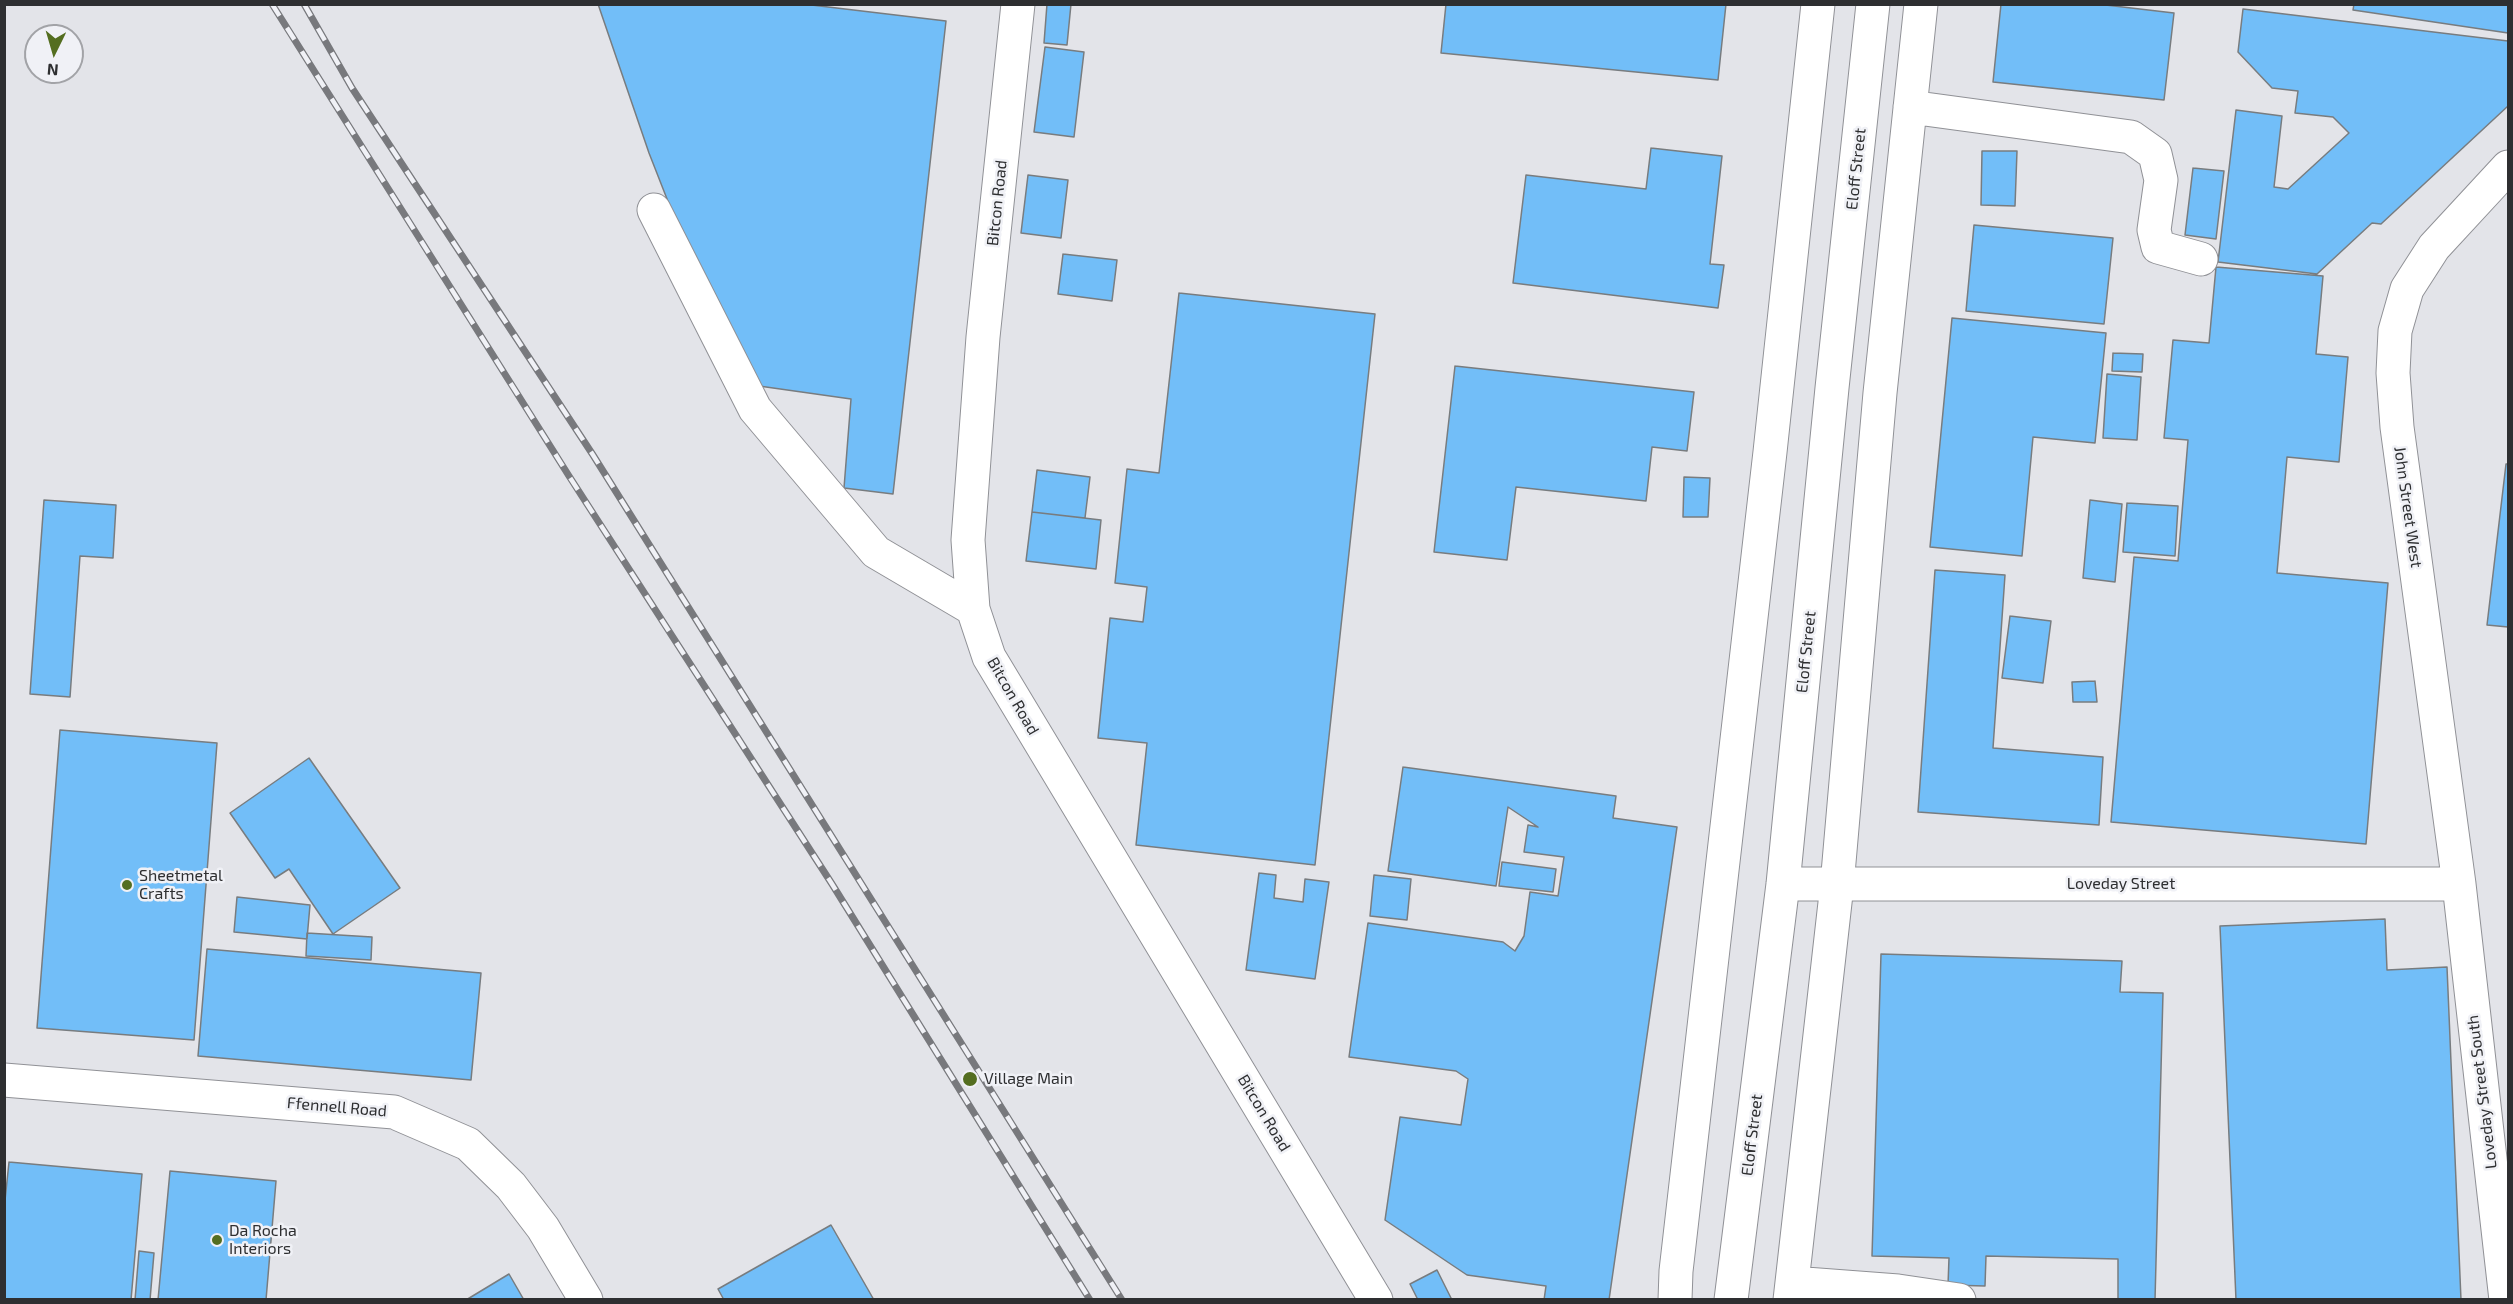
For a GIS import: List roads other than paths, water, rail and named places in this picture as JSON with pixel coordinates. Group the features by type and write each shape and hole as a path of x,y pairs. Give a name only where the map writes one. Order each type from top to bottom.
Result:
{"street":[{"name":"Bitcon Road","path":"1018,4 983,337 972,480 968,540 973,609 988,657 1376,1299"},
{"path":"1675,1299 1676,1270 1770,452 1818,4"},
{"name":"Eloff Street","path":"1731,1299 1784,884 1832,388 1873,4"},
{"path":"1921,4 1880,393 1837,885 1791,1291 1898,1292 1959,1299"},
{"path":"1910,107 2131,137 2155,154 2160,180 2154,230 2158,247 2201,259"},
{"name":"John Street West","path":"2459,884 2397,427 2393,373 2395,331 2407,289 2434,247 2508,168"},
{"path":"654,210 755,409 876,552 973,609"},
{"name":"Loveday Street","path":"1784,884 2459,884"},
{"name":"Loveday Street South","path":"2459,884 2506,1299"},
{"name":"Ffennell Road","path":"4,1080 394,1112 468,1144 483,1158 511,1186 543,1228 586,1299"}],"railway":[{"path":"272,4 569,476 832,884 1090,1300"},
{"path":"304,4 352,88 593,455 1122,1300"}],"place":[{"name":"Sheetmetal Crafts","path":"127,885"},
{"name":"Village Main","path":"970,1079"},
{"name":"Da Rocha Interiors","path":"217,1240"}]}
